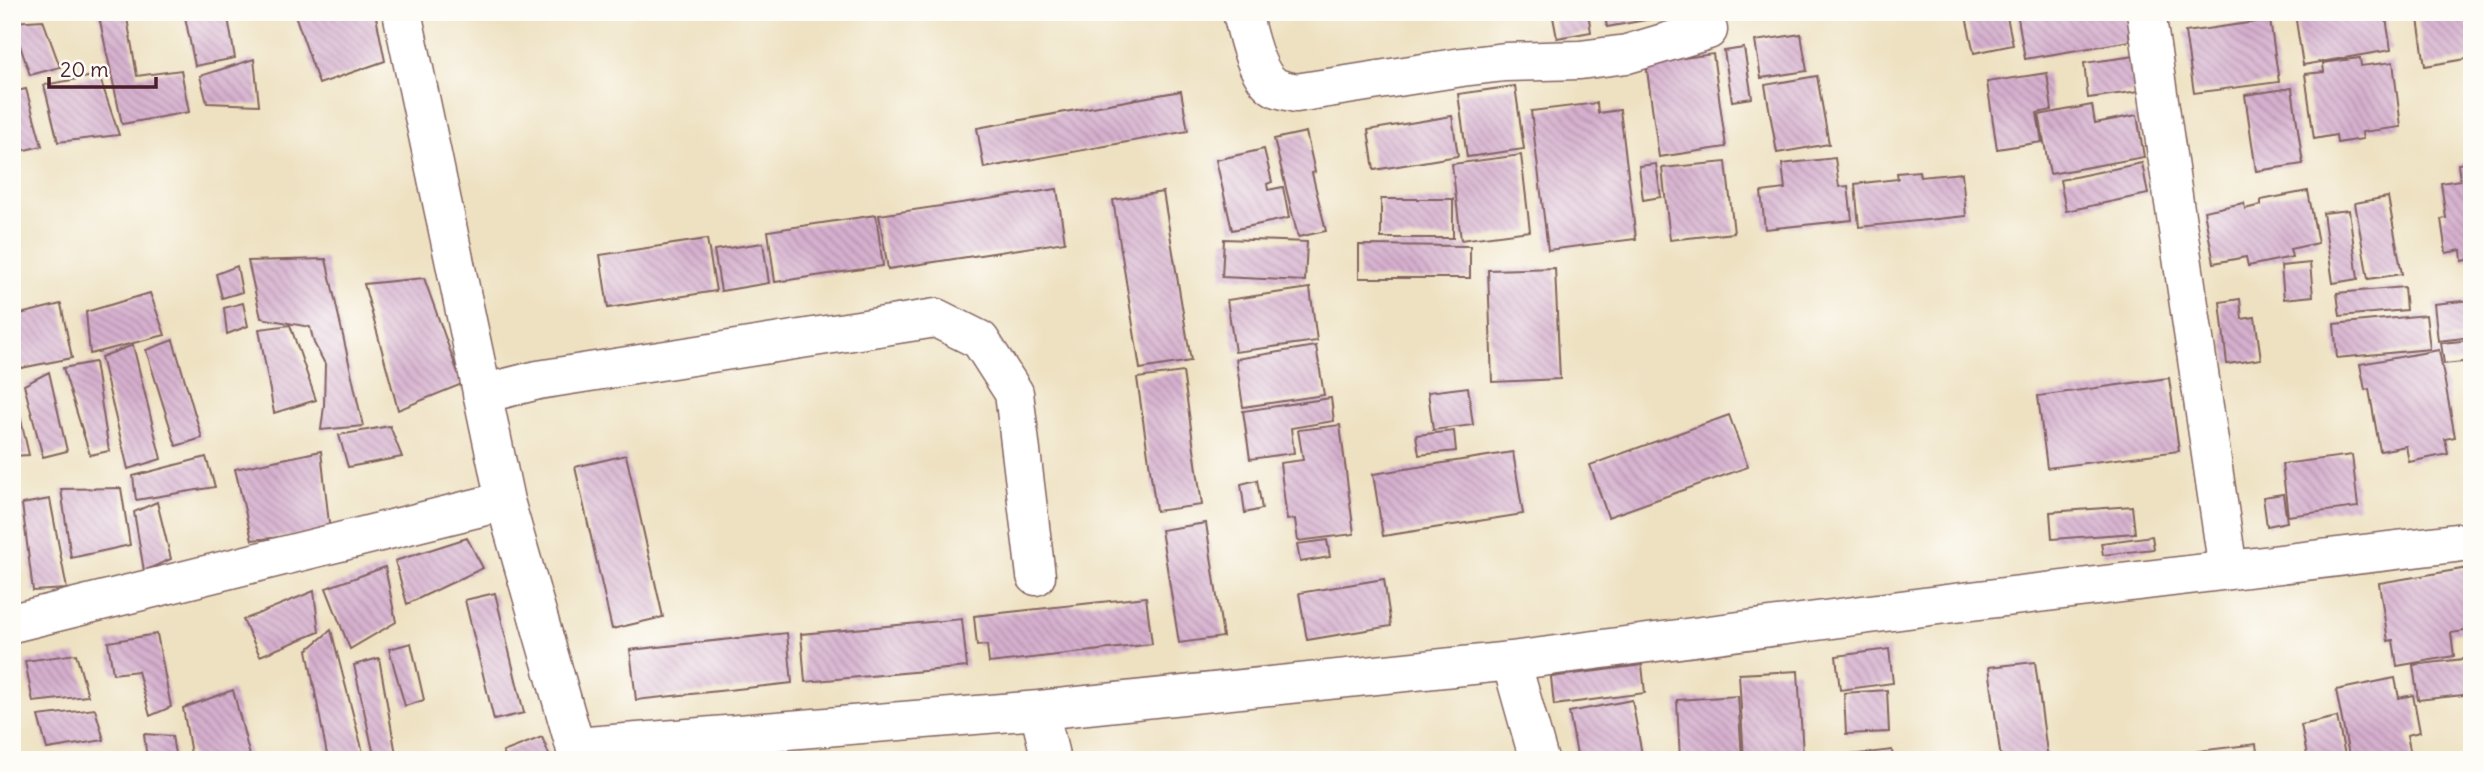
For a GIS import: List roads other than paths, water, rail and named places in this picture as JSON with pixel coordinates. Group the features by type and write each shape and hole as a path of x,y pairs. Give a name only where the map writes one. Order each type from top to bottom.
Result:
{"street":[{"path":"402,12 505,501 577,753 1039,710 1511,661 1946,604 2472,541"},
{"path":"1242,12 1248,38 1266,79 1276,88 1296,93 1461,67 1506,62 1580,60 1627,54 1708,30"},
{"path":"2146,12 2228,570"},
{"path":"482,394 538,380 936,318 979,340 1014,393 1036,576"},
{"path":"12,623 505,501"},
{"path":"1511,661 1539,760"},
{"path":"1039,710 1051,760"}]}
